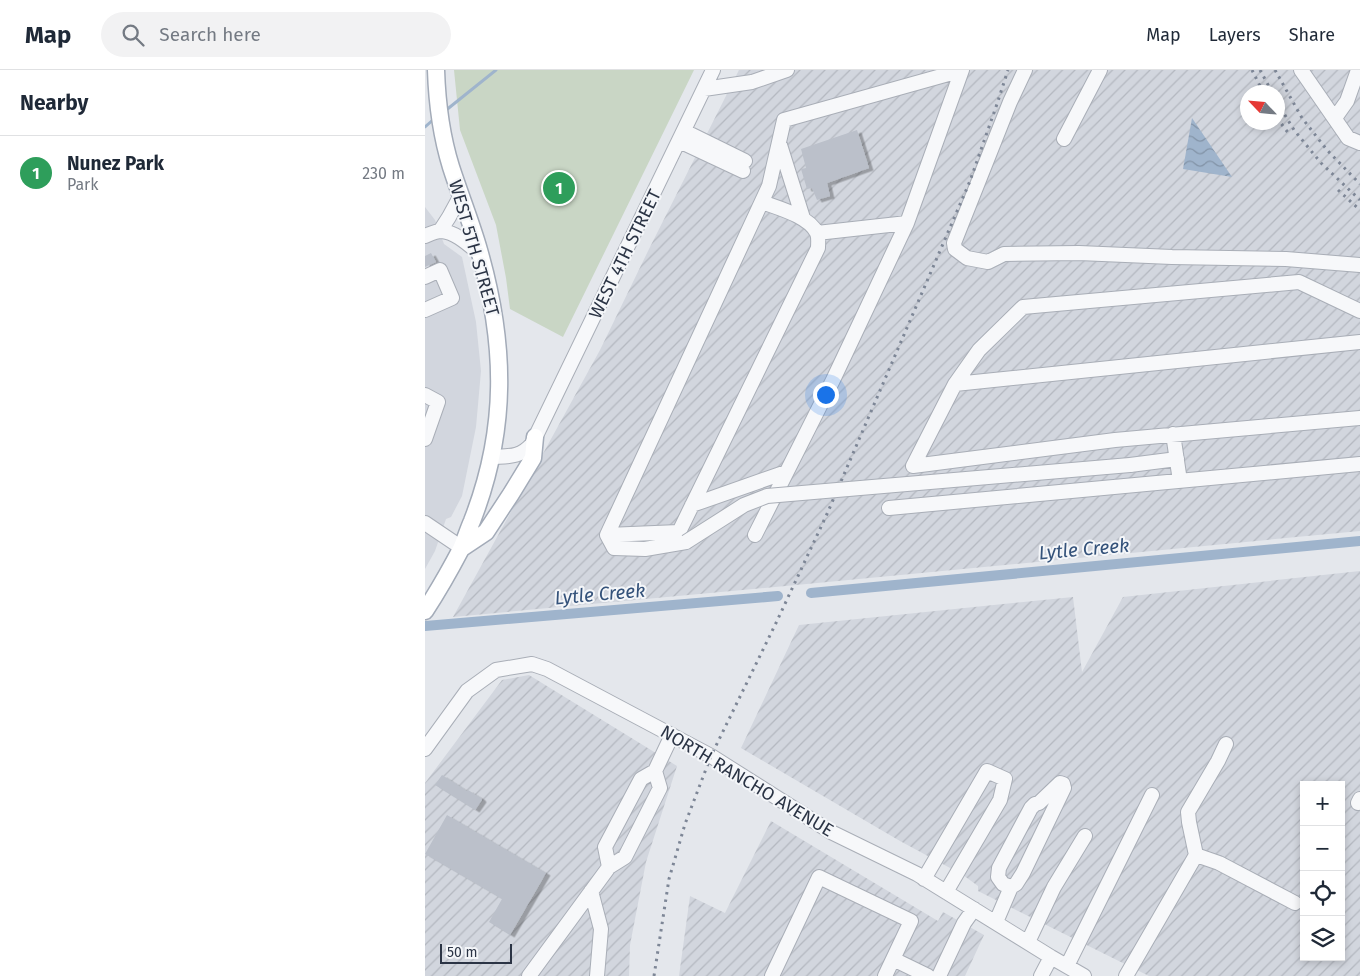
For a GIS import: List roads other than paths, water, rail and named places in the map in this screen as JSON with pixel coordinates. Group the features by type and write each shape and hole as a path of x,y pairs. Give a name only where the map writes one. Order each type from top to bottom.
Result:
{"main road":[{"name":"WEST 5TH STREET","path":"425,611 462,548 489,470 498,416 499,354 491,296 480,254 451,165 441,121 437,72"},
{"path":"462,548 486,532 511,494 533,458 535,437"}],"street":[{"name":"WEST 4TH STREET","path":"492,456 511,456 526,451 535,437 713,70"},
{"path":"704,89 752,82 787,70"},
{"path":"607,535 769,186 785,120 961,70"},
{"path":"755,536 833,380 907,223 961,70"},
{"path":"1025,70 1010,102 954,243 955,250 967,258 988,262 1004,254 1079,253 1299,260 1360,265"},
{"path":"1064,139 1100,70"},
{"path":"1301,70 1348,138 1360,143"},
{"path":"1337,122 1358,70"},
{"path":"682,136 744,166"},
{"path":"779,143 803,218"},
{"path":"440,231 461,195"},
{"path":"607,535 679,532 818,248 817,233 803,218 762,202"},
{"path":"817,233 907,223"},
{"path":"425,236 440,231 450,233 463,240 480,254"},
{"path":"1299,260 1299,282"},
{"path":"425,277 440,270 452,298 425,310"},
{"path":"1360,311 1299,282 1023,307 979,350 955,384 913,466 1115,440 1360,418"},
{"path":"955,384 1360,342"},
{"path":"425,395 438,402 425,439"},
{"path":"1173,434 1180,481"},
{"path":"607,535 614,548 645,549 687,542 744,505 767,496 1130,465 1177,459"},
{"path":"889,508 1360,464"},
{"path":"692,505 786,472"},
{"path":"425,523 462,548"},
{"name":"NORTH RANCHO AVENUE","path":"425,750 467,691 496,670 532,664 552,671 711,756 831,832 969,902 996,922 1085,976"},
{"path":"609,867 605,847 641,779 655,770 672,735"},
{"path":"1126,976 1196,855 1188,812 1226,744"},
{"path":"529,976 609,867 625,857 660,788 655,770"},
{"path":"924,879 987,771 1005,779 1001,800 947,892"},
{"path":"996,922 1011,887 1017,884 1023,873 1064,788 1063,784 1060,783 1031,808 999,868 998,876 1003,884 1011,887"},
{"path":"1067,966 1152,795"},
{"path":"1028,942 1055,887 1085,836"},
{"path":"1196,855 1219,864 1295,903"},
{"path":"772,976 819,877 911,921 885,976"},
{"path":"591,891 601,929 597,976"},
{"path":"939,976 964,924 969,902"},
{"path":"1041,976 1051,957"},
{"path":"893,959 928,976"}],"water":[{"path":"1192,118 1232,177 1183,169"}],"waterway":[{"name":"Lytle Creek","path":"445,111 496,70"},
{"name":"Lytle Creek","path":"425,127 434,119"},
{"name":"Lytle Creek","path":"811,593 1360,541"},
{"name":"Lytle Creek","path":"425,626 778,596"}],"railway":[{"path":"654,976 669,879 685,824 711,756 827,514 970,181 1008,70"},
{"path":"1252,70 1260,85"},
{"path":"1260,70 1268,85"},
{"path":"1275,70 1302,118 1327,150 1360,184"},
{"path":"1285,115 1294,130 1321,163 1360,200"},
{"path":"1285,129 1289,134"},
{"path":"1338,190 1360,210"}],"place":[{"name":"Nunez Park","path":"559,188"}]}
